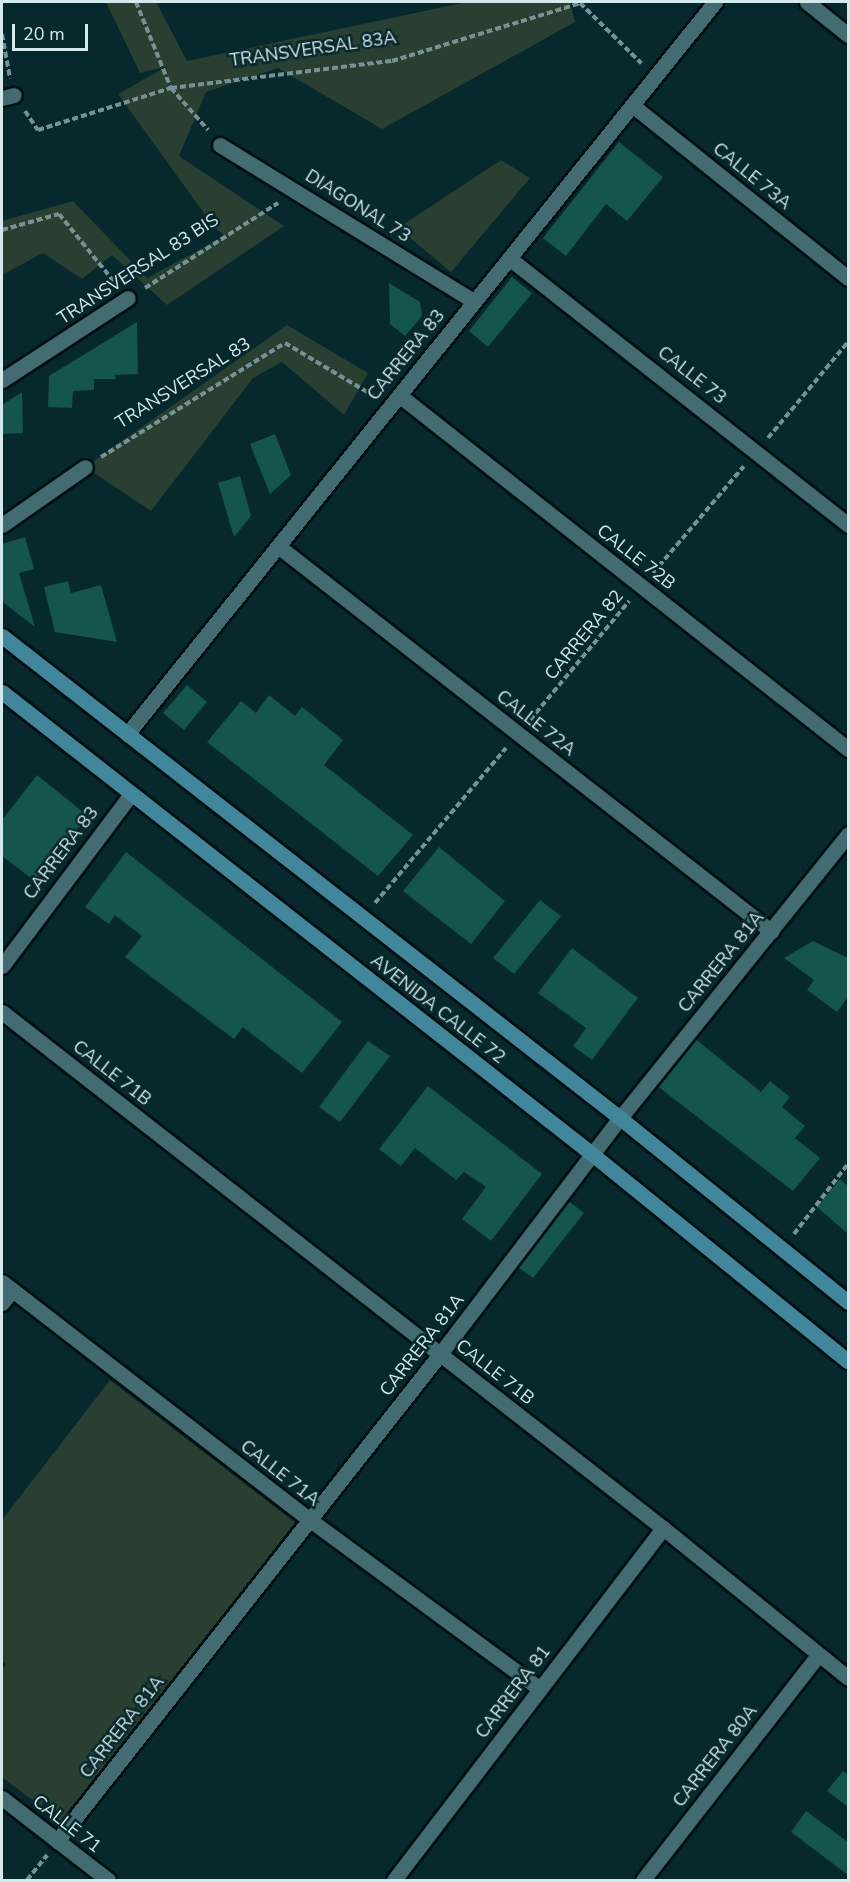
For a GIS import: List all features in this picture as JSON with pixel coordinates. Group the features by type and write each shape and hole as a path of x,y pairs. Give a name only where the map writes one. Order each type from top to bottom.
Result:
{"main road":[{"name":"AVENIDA CALLE 72","path":"2,636 620,1118 849,1302"},
{"name":"AVENIDA CALLE 72","path":"2,692 592,1154 849,1361"}],"street":[{"name":"CARRERA 83","path":"127,734 715,2"},
{"path":"807,2 849,35"},
{"name":"CALLE 73A","path":"632,105 849,278"},
{"name":"DIAGONAL 73","path":"220,145 474,301"},
{"name":"CALLE 73","path":"509,258 849,525"},
{"name":"TRANSVERSAL 83 BIS","path":"2,380 128,298"},
{"name":"CALLE 72B","path":"394,401 642,587 849,749"},
{"path":"2,525 85,467"},
{"name":"CALLE 72A","path":"278,546 771,931"},
{"name":"CARRERA 83","path":"2,966 131,794"},
{"name":"CARRERA 81A","path":"57,1841 440,1354 620,1118 849,834"},
{"name":"CALLE 71B","path":"2,1012 663,1528 849,1678"},
{"path":"2,1303 7,1286"},
{"name":"CALLE 71A","path":"7,1286 310,1520 540,1689"},
{"name":"CARRERA 81","path":"394,1881 663,1528"},
{"name":"CARRERA 80A","path":"644,1881 818,1655"},
{"name":"CALLE 71","path":"2,1798 108,1881"}],"path":[{"path":"136,2 171,88 220,145"},
{"name":"TRANSVERSAL 83A","path":"8,96 38,130 171,88 392,61 580,3 654,77"},
{"path":"2,34 8,96"},
{"name":"TRANSVERSAL 83 BIS","path":"128,298 296,192"},
{"path":"2,230 59,214 128,298"},
{"name":"CARRERA 82","path":"363,917 849,342"},
{"name":"TRANSVERSAL 83","path":"85,467 285,343 394,401"},
{"path":"782,1249 849,1164"},
{"path":"27,1881 57,1841"}],"green space":[{"path":"106,2 156,2 187,61 467,2 570,2 575,22 382,129 278,68 206,92 179,156 284,226 167,305 112,255 82,279 43,253 2,275 2,221 73,201 147,278 225,236 214,227 118,94 168,66 140,73"},
{"path":"501,160 530,178 451,272 398,228"},
{"path":"287,325 368,373 344,415 282,362 253,378 151,511 85,467"},
{"path":"110,1380 296,1523 64,1824 2,1777 2,1670 6,1664 2,1660 2,1520"}],"building":[{"path":"619,142 663,177 627,221 606,204 566,256 543,238"},
{"path":"512,277 532,293 488,347 469,331"},
{"path":"389,283 420,302 422,316 405,336 390,324"},
{"path":"137,322 138,374 115,375 116,379 94,379 94,390 73,391 72,408 48,407 49,376"},
{"path":"22,392 23,433 2,434 2,405"},
{"path":"275,434 291,475 270,494 250,444"},
{"path":"240,476 251,516 234,537 218,483"},
{"path":"25,537 34,569 19,573 35,627 4,603 2,596 2,544"},
{"path":"68,581 71,593 101,585 117,642 55,632 44,587"},
{"path":"187,685 207,702 184,730 163,713"},
{"path":"269,695 295,716 302,707 343,740 324,765 413,835 378,876 207,742 241,701 256,713"},
{"path":"37,775 88,816 36,882 2,856 2,820"},
{"path":"439,847 505,901 471,944 403,891"},
{"path":"126,852 342,1022 302,1073 243,1027 234,1039 125,957 142,936 115,915 109,924 85,907"},
{"path":"540,900 561,916 514,974 493,958"},
{"path":"813,941 848,958 848,997 837,1012 807,990 814,980 784,958"},
{"path":"572,948 638,998 592,1060 573,1046 586,1028 538,993"},
{"path":"693,1037 761,1092 770,1081 790,1097 782,1107 805,1126 795,1138 820,1158 793,1191 656,1085"},
{"path":"368,1041 390,1056 340,1122 319,1107"},
{"path":"428,1086 542,1174 491,1241 462,1219 486,1187 464,1172 456,1180 415,1148 401,1166 379,1149"},
{"path":"840,1179 848,1186 848,1234 817,1207"},
{"path":"563,1197 584,1213 533,1278 512,1263"},
{"path":"843,1771 848,1775 848,1807 827,1791"},
{"path":"806,1811 848,1842 848,1875 791,1832"}]}
